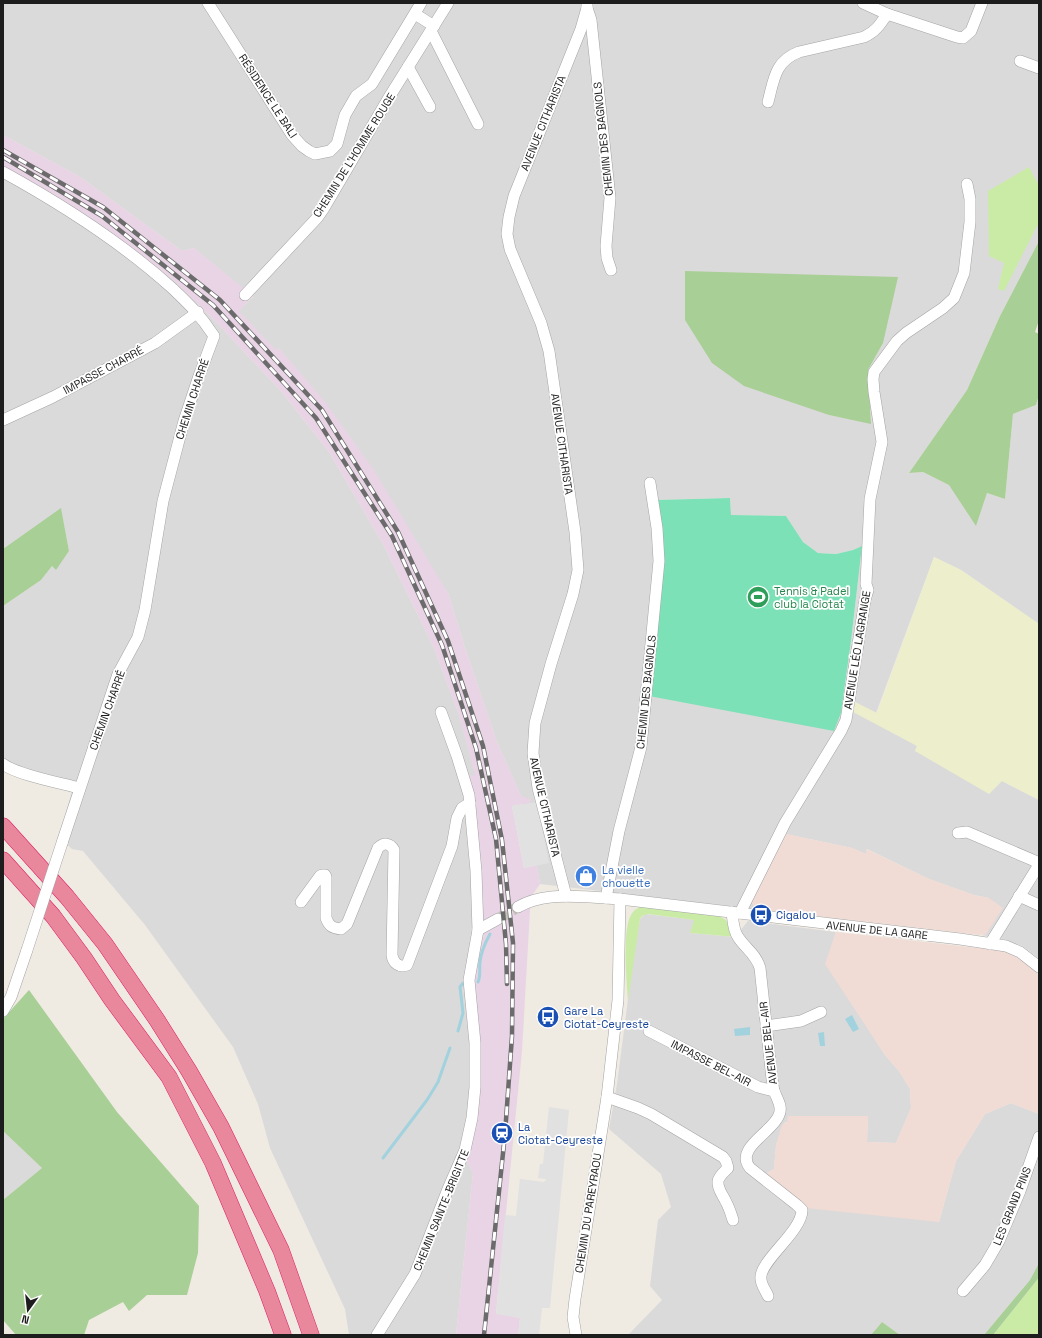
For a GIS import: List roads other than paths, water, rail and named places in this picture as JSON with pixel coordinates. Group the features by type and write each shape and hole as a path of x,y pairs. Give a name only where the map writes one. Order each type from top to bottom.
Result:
{"highway":[{"path":"3,826 62,892 105,944 190,1071 222,1127 281,1250 311,1335"},
{"path":"3,860 52,916 169,1077 213,1164 267,1291 283,1335"}],"street":[{"name":"RÉSIDENCE LE BALI","path":"208,3 292,135 309,152 315,154 330,151 337,144 345,115 356,96 372,84 421,3"},
{"name":"CHEMIN DE L'HOMME ROUGE","path":"245,295 317,218 324,208 448,3"},
{"path":"863,3 887,14 963,38 971,31 982,3"},
{"name":"CHEMIN DES BAGNOLS","path":"587,5 591,20 610,198 606,258 611,270"},
{"name":"AVENUE CITHARISTA","path":"566,896 538,788 533,742 535,723 578,570 575,532 549,352 541,323 510,249 507,234 508,217 514,196 581,29 587,5"},
{"path":"414,14 432,28 478,124"},
{"path":"768,102 776,71 780,64 790,55 864,37 878,28 887,14"},
{"path":"1020,61 1039,68"},
{"path":"408,67 430,107"},
{"path":"3,172 85,221 149,267 198,312"},
{"name":"AVENUE LÉO LAGRANGE","path":"736,912 785,823 842,731 846,720 865,600 868,590 866,584 870,499 882,442 874,392 874,372 897,341 906,333 943,308 954,298 964,273 970,222 970,199 967,184"},
{"name":"CHEMIN CHARRÉ","path":"3,1011 10,997 27,950 79,788 118,674 138,637 145,610 163,501 184,421 198,376 214,336 198,312"},
{"name":"IMPASSE CHARRÉ","path":"3,420 53,397 155,343 198,312"},
{"name":"CHEMIN DES BAGNOLS","path":"606,898 619,831 641,747 659,561 657,528 650,483"},
{"name":"CHEMIN SAINTE-BRIGITTE","path":"379,1334 415,1274 465,1150 472,1118 475,1087 475,1043 469,980 478,930 476,871 469,795 441,712"},
{"path":"3,764 20,773 79,788"},
{"path":"301,902 320,876 325,875 326,918 328,924 333,928 341,929 346,924 378,848 382,844 391,846 394,850 392,959 399,965 404,966 407,964 452,846 457,818 462,808 470,803"},
{"path":"958,833 967,832 1035,861 1037,864 1037,868 990,944"},
{"path":"518,907 526,902 537,899 566,896"},
{"name":"AVENUE DE LA GARE","path":"566,896 620,899 960,939 1006,946 1020,952 1039,967"},
{"path":"1019,896 1039,905"},
{"name":"CHEMIN DU PAREYRAOU","path":"576,1335 573,1316 575,1299 607,1097 618,1000 620,899"},
{"name":"AVENUE BEL-AIR","path":"736,912 734,927 738,936 756,957 760,968 774,1091 780,1108 779,1115 772,1126 751,1145 746,1161 750,1168 800,1207 802,1214 787,1240 764,1266 761,1273 760,1280 768,1296"},
{"path":"478,930 498,919"},
{"path":"766,1026 801,1021 821,1012"},
{"name":"IMPASSE BEL-AIR","path":"648,1031 758,1087 774,1091"},
{"path":"607,1097 651,1114 723,1157 728,1168 720,1176 718,1186 733,1220"},
{"name":"LES GRAND PINS","path":"963,1291 985,1265 999,1241 1020,1191 1039,1137"}],"water":[{"path":"852,1015 859,1029 853,1032 845,1019"},
{"path":"750,1027 750,1035 735,1036 734,1029"},
{"path":"824,1032 825,1046 820,1046 818,1033"}],"waterway":[{"path":"478,982 481,955 490,934"},
{"path":"458,1031 463,1013 460,987 463,983"},
{"path":"383,1158 427,1100 438,1082 450,1048"}],"tunnel":[{"path":"498,919 518,907"}],"railway":[{"path":"3,150 103,207 220,300 322,410 398,532 448,641 483,746 502,840 513,943 512,1036 505,1134 484,1335"},
{"path":"3,157 102,216 213,305 316,418 392,536 442,645 476,748 496,839 506,944 507,984"}],"place":[{"name":"Tennis & Padel club la Ciotat","path":"758,597"},
{"name":"La vielle chouette","path":"586,876"},
{"name":"Cigalou","path":"761,915"},
{"name":"Gare La Ciotat-Ceyreste","path":"548,1017"},
{"name":"La Ciotat-Ceyreste","path":"502,1133"}]}
